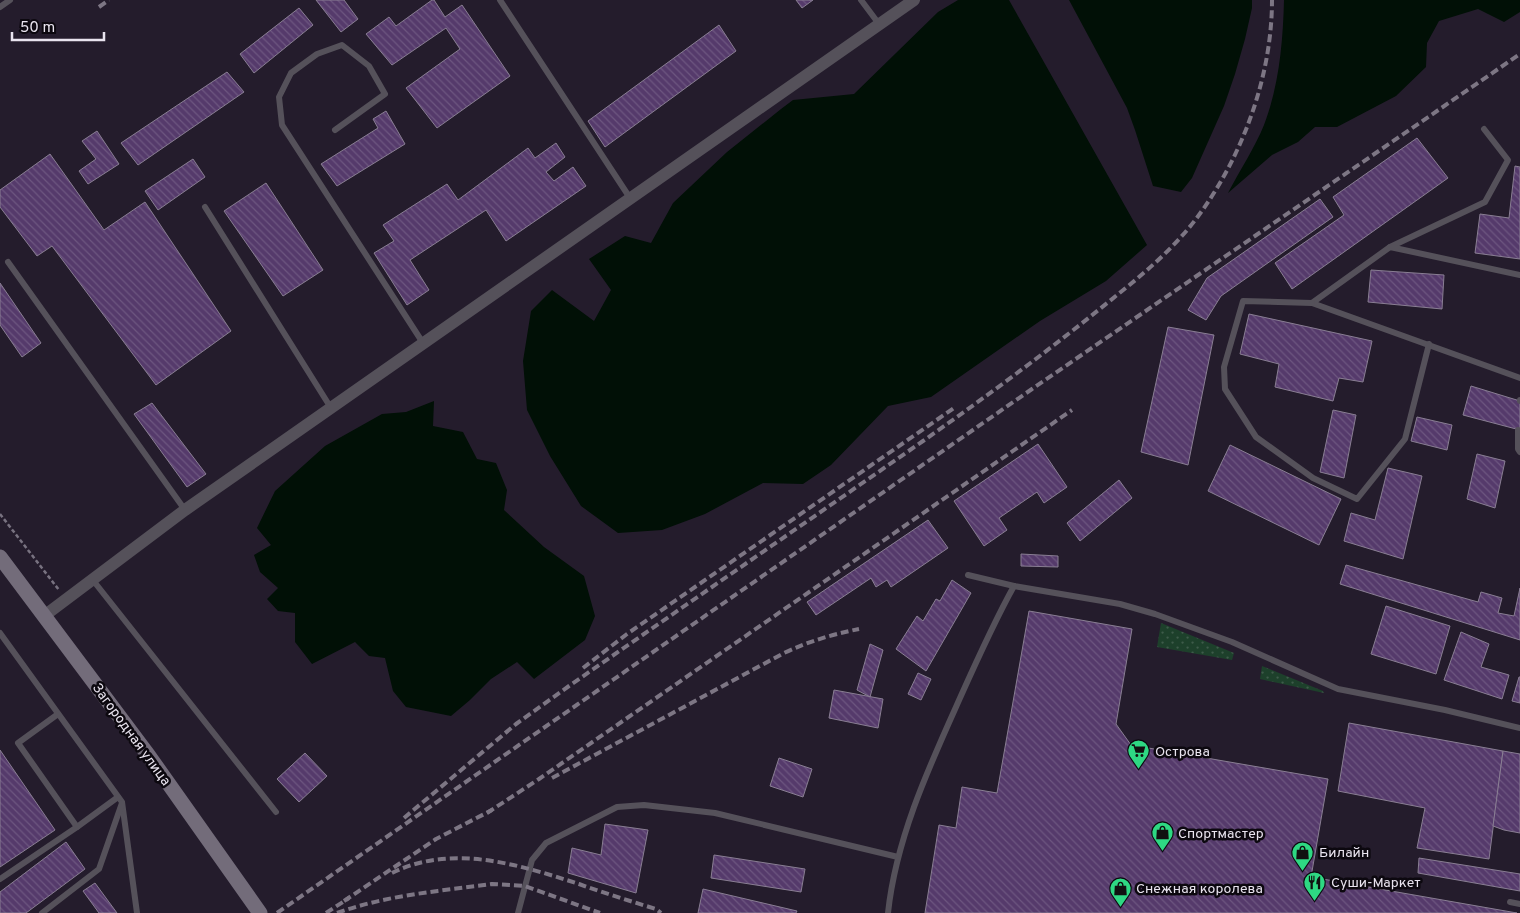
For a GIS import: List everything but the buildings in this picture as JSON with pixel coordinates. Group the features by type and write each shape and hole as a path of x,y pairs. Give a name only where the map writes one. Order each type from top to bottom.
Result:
{"main road":[{"name":"Загородная улица","path":"0,557 149,756 260,913"}],"street":[{"path":"44,616 185,510 914,0"}],"lane":[{"path":"0,7 10,0"},
{"path":"500,0 630,198"},
{"path":"861,0 879,24"},
{"path":"336,130 384,94 369,66 342,45 317,54 291,73 279,97 282,125 423,343"},
{"path":"1312,303 1390,247 1485,202 1508,160 1484,128"},
{"path":"205,207 331,408"},
{"path":"1390,247 1520,274"},
{"path":"8,262 185,510"},
{"path":"1429,344 1405,439 1358,500 1313,478 1256,437 1226,389 1224,367 1243,301 1312,303 1429,344 1520,378"},
{"path":"1518,430 1518,448 1520,452"},
{"path":"968,575 1014,586 1120,604 1232,642 1338,689 1445,710 1520,728"},
{"path":"92,579 276,812"},
{"path":"888,913 898,857 922,786 950,720 1014,586"},
{"path":"0,633 120,800 137,913"},
{"path":"58,714 18,742 77,826"},
{"path":"0,879 77,826 120,800"},
{"path":"42,913 99,868 120,800"},
{"path":"518,913 532,860 546,843 617,807 644,805 715,813 898,857"},
{"path":"1510,902 1520,904"}],"path":[{"path":"0,514 66,599"}],"green space":[{"path":"1161,623 1234,653 1232,660 1157,647"},
{"path":"1262,666 1323,691 1324,693 1260,679"}],"shaded area":[{"path":"958,0 1009,0 1147,245 1106,281 1040,321 931,397 888,406 831,465 803,484 763,483 705,514 662,530 618,533 581,506 550,456 527,410 523,361 531,311 552,290 594,321 611,290 589,259 625,236 651,243 673,203 727,152 781,109 793,100 854,94 938,12"},
{"path":"1069,0 1252,0 1245,39 1224,106 1192,178 1181,192 1153,186 1127,108"},
{"path":"1284,0 1520,0 1520,12 1504,22 1478,9 1439,21 1427,43 1426,67 1396,96 1337,127 1315,127 1298,142 1272,155 1228,193 1256,142 1269,110 1277,79 1283,32"},
{"path":"434,401 433,426 463,432 477,459 496,463 507,490 504,510 544,547 584,576 595,616 585,640 534,679 517,662 491,679 451,716 406,707 393,691 385,658 369,656 355,642 312,664 295,642 295,613 278,611 267,599 278,588 260,572 254,555 271,545 257,528 275,491 325,446 382,414 406,412"}],"railway":[{"path":"99,7 109,0"},
{"path":"404,818 516,724 966,411 1133,282 1173,246 1196,219 1212,195 1227,170 1251,116 1267,58 1272,0"},
{"path":"277,913 1032,389 1520,54"},
{"path":"583,668 627,634 954,408"},
{"path":"487,813 539,779 1072,410"},
{"path":"552,778 784,653 820,639 859,629"},
{"path":"344,901 436,839 492,810"},
{"path":"392,873 415,864 438,859 486,860 533,870 656,909 661,913"},
{"path":"337,913 394,898 492,884 525,886 600,913"},
{"path":"326,913 349,898"}],"place":[{"name":"Острова","path":"1139,770"},
{"name":"Спортмастер","path":"1162,852"},
{"name":"Билайн","path":"1303,871"},
{"name":"Суши-Маркет","path":"1315,901"},
{"name":"Снежная королева","path":"1120,907"}]}
